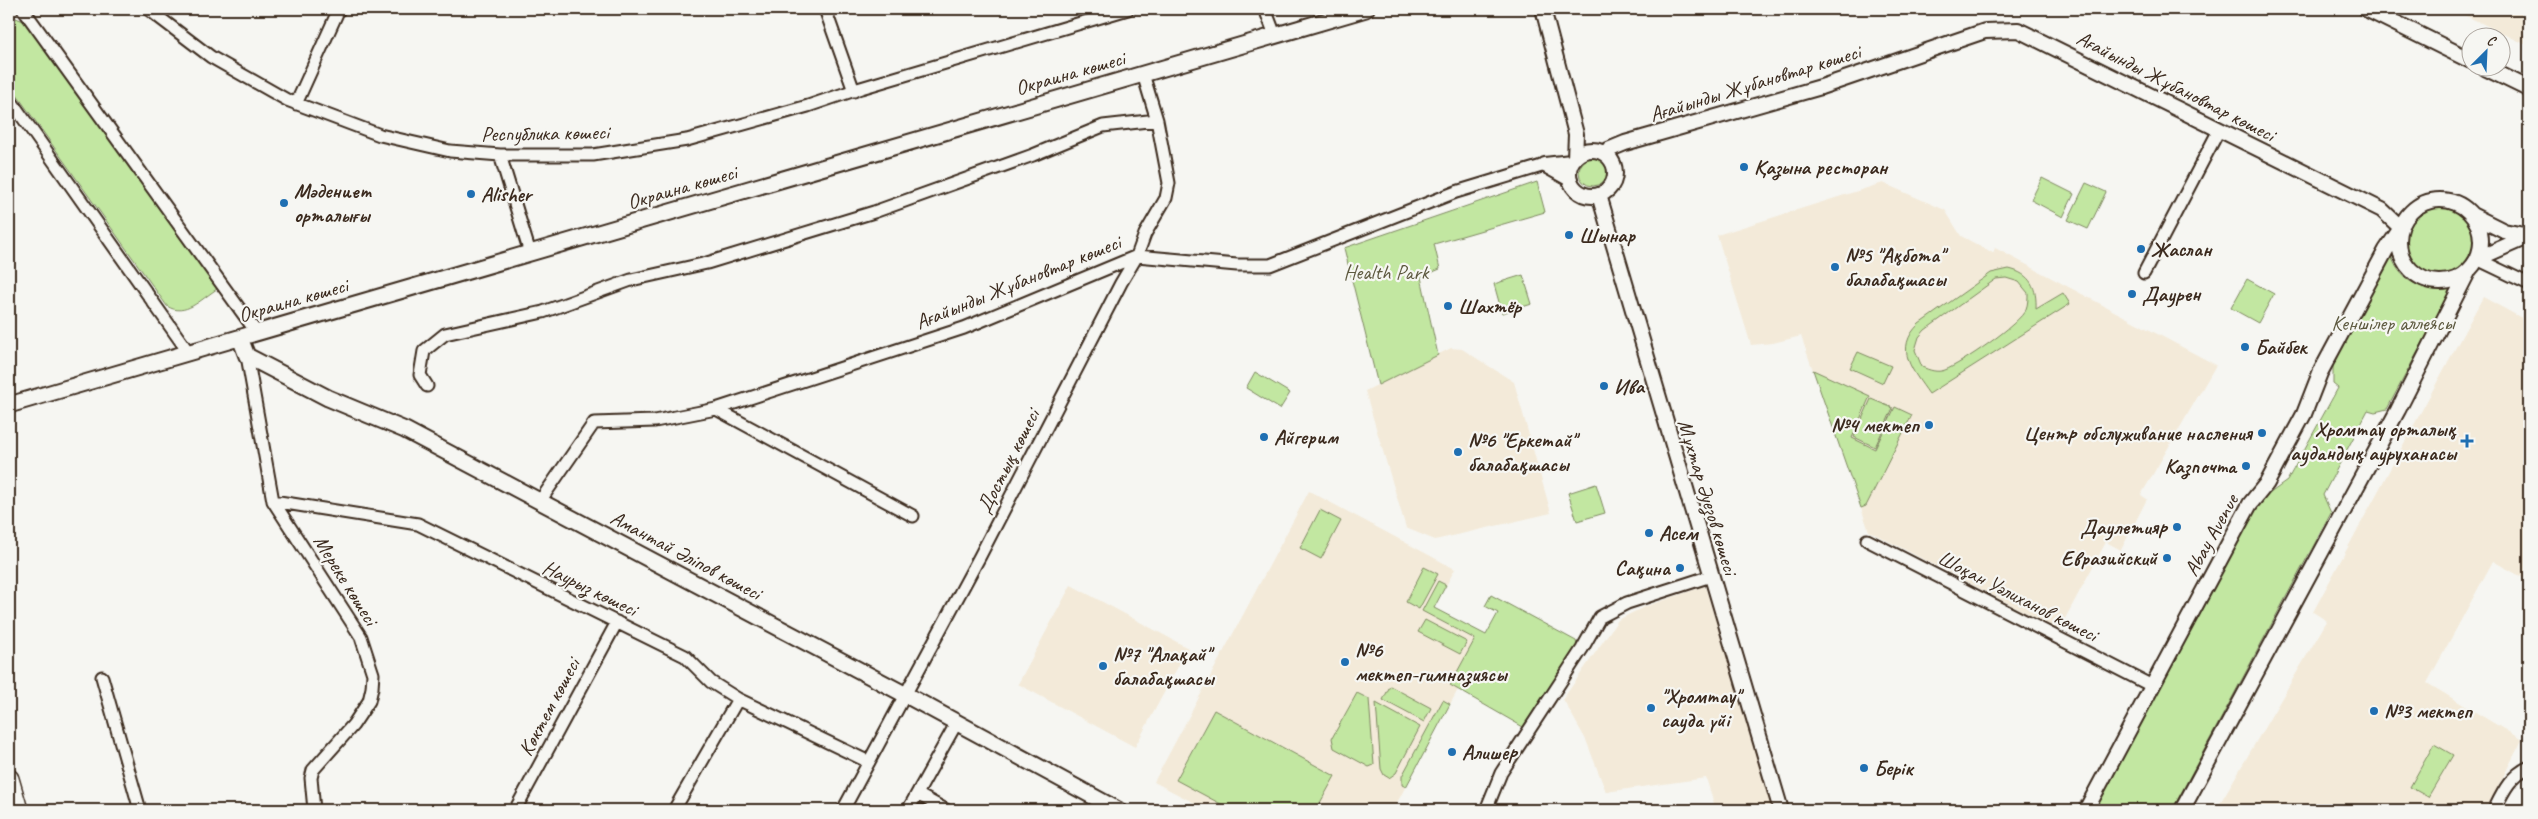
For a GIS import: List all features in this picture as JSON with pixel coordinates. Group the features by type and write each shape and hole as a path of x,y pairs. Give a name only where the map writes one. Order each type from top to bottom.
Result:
{"highway":[{"path":"9,779 18,810"}],"main road":[{"name":"Окраина көшесі","path":"9,405 1366,9"},
{"path":"2367,9 2460,55"},
{"path":"2508,78 2529,88"},
{"path":"240,338 247,356"},
{"name":"Амантай Әліпов көшесі","path":"247,356 328,398 405,430 957,722 1118,810"}],"street":[{"path":"23,9 257,333"},
{"name":"Республика көшесі","path":"148,9 211,56 296,104 380,135 450,151 500,154 593,155 687,140 808,106 1128,9"},
{"path":"296,104 339,9"},
{"path":"825,9 854,91"},
{"path":"1265,9 1275,35"},
{"path":"1542,9 1576,134 1570,178"},
{"name":"Ағайынды Жұбановтар көшесі","path":"1605,154 1608,150 1625,143 1821,87 1985,31 2018,30 2382,210"},
{"name":"Достық көшесі","path":"843,810 906,695 1137,256 1145,234 1166,198 1169,183 1157,120 1143,74"},
{"path":"9,98 189,353"},
{"path":"427,386 420,375 421,360 429,345 445,334 543,312 631,280 707,264 874,212 1033,155 1103,126 1157,120"},
{"path":"2144,274 2219,130"},
{"path":"1545,165 1570,178 1579,191 1585,195 1599,195 1612,184 1615,175 1614,165 1605,154 1589,150 1576,134"},
{"path":"1545,165 1573,160 1589,150"},
{"path":"500,154 530,253"},
{"name":"Ағайынды Жұбановтар көшесі","path":"540,501 594,423 655,421 716,409 964,328 1137,256 1237,265 1270,265 1456,192 1545,165"},
{"name":"Мұхтар Әуезов көшесі","path":"1599,195 1781,810"},
{"path":"2438,200 2456,203 2472,215 2504,231 2529,236 2473,264 2454,280 2445,282 2436,282 2418,276 2411,270 2401,255 2399,246 2401,228 2412,211 2419,205 2438,200"},
{"path":"2382,210 2412,211"},
{"path":"2382,210 2401,228"},
{"path":"2182,810 2398,410 2473,264 2481,241 2477,223 2472,215"},
{"name":"Abay Avenue","path":"2086,810 2250,504 2267,483 2304,414 2316,381 2386,250 2401,228"},
{"path":"2473,264 2529,284"},
{"name":"Мереке көшесі","path":"247,356 273,501 361,637 373,674 369,701 353,725 312,770 314,810"},
{"path":"716,409 913,516"},
{"name":"Наурыз көшесі","path":"273,501 418,524 686,656 711,682 738,699 870,762"},
{"name":"Шоқан Уәлиханов көшесі","path":"1867,540 2152,686"},
{"path":"1486,810 1501,773 1582,649 1600,617 1627,603 1711,576"},
{"name":"Көктем көшесі","path":"515,810 617,622"},
{"path":"102,677 140,810"},
{"path":"674,810 738,699"},
{"path":"908,810 957,722"},
{"path":"2494,810 2508,783 2518,772 2529,767"},
{"path":"917,794 946,810"}],"shaded area":[{"path":"2452,9 2529,9 2529,46 2510,37 2510,28 2492,28"},
{"path":"1883,183 1945,210 1961,236 1993,253 1995,248 2216,365 2141,495 2147,499 2121,550 2106,542 2059,630 1869,531 1801,336 1773,343 1751,345 1717,235"},
{"path":"2483,297 2529,322 2529,581 2493,561 2427,683 2522,740 2486,810 2216,810 2327,621 2313,612"},
{"name":"№6 \"Еркетай\" балабақшасы","path":"1451,348 1462,349 1514,382 1551,513 1435,540 1406,528 1365,391"},
{"name":"№6 мектеп-гимназиясы","path":"1309,491 1455,569 1434,608 1487,636 1393,810 1208,810 1154,782"},
{"name":"№7 \"Алақай\" балабақшасы","path":"1071,585 1188,648 1135,747 1018,684"},
{"path":"1705,586 1774,810 1716,810 1706,778 1606,792 1586,740 1563,699 1618,620 1644,607"}],"green space":[{"path":"16,18 31,24 219,288 193,306 180,310 167,306 9,84 9,19"},
{"path":"1593,158 1603,162 1607,172 1603,182 1593,186 1583,182 1579,172 1583,162"},
{"path":"2042,178 2074,194 2063,217 2031,200"},
{"name":"Health Park","path":"1537,182 1545,212 1434,244 1440,269 1421,277 1438,355 1378,385 1344,248"},
{"path":"2086,183 2106,192 2088,229 2068,220"},
{"path":"2440,206 2453,209 2464,216 2471,227 2474,240 2471,253 2464,264 2453,271 2440,274 2427,271 2416,264 2409,253 2406,240 2409,227 2416,216 2427,209"},
{"name":"Кеншілер аллеясы","path":"2390,252 2399,271 2414,283 2432,289 2452,288 2387,409 2375,412 2368,410 2323,495 2331,513 2172,810 2094,810 2259,501 2287,481 2338,388 2333,384 2333,359"},
{"path":"2009,269 2023,274 2034,288 2036,309 2063,293 2070,304 1929,394 1908,360 1907,342 1911,333 1919,324 1991,273","holes":["2006,278 2019,282 2028,293 2028,303 2026,309 2013,324 1976,352 1945,370 1936,371 1922,367 1915,350 1919,337 1925,330 1996,279"]},
{"path":"1523,275 1532,304 1502,313 1494,284"},
{"path":"2247,279 2274,294 2258,323 2231,308"},
{"path":"1858,352 1891,366 1883,383 1850,368"},
{"path":"1813,370 1870,396 1852,438 1875,449 1895,407 1912,415 1866,506 1861,508"},
{"path":"1255,372 1290,393 1280,409 1246,388"},
{"path":"1871,399 1893,408 1875,447 1854,437"},
{"path":"1596,484 1605,513 1577,521 1568,493"},
{"path":"1320,510 1341,521 1321,559 1300,548"},
{"path":"1424,567 1438,574 1419,609 1406,602"},
{"path":"1438,581 1446,585 1434,608 1486,635 1498,613 1485,606 1491,595 1576,641 1577,645 1523,727 1450,685 1475,639 1422,611"},
{"path":"1425,620 1467,642 1460,654 1418,632"},
{"path":"1390,686 1431,708 1424,722 1383,700"},
{"path":"1357,693 1369,699 1374,765 1369,767 1334,748 1332,738"},
{"path":"1443,700 1450,704 1406,787 1402,785 1402,776"},
{"path":"1376,703 1420,727 1396,773 1389,778 1384,775 1381,769"},
{"path":"1214,710 1335,776 1316,810 1232,810 1176,780"},
{"path":"2434,744 2453,755 2428,797 2410,787"}],"place":[{"name":"Қазына ресторан","path":"1744,167"},
{"name":"Alisher","path":"471,194"},
{"name":"Мәдениет орталығы","path":"284,203"},
{"name":"Шынар","path":"1569,235"},
{"name":"Жаслан","path":"2141,249"},
{"name":"№5 \"Ақбота\" балабақшасы","path":"1835,267"},
{"name":"Даурен","path":"2132,294"},
{"name":"Шахтёр","path":"1448,306"},
{"name":"Байбек","path":"2245,347"},
{"name":"Ива","path":"1604,386"},
{"name":"№4 мектеп","path":"1929,425"},
{"name":"Центр обслуживание насления","path":"2262,433"},
{"name":"Айгерим","path":"1264,437"},
{"name":"Хромтау орталық аудандық ауруханасы","path":"2467,441"},
{"name":"№6 \"Еркетай\" балабақшасы","path":"1458,452"},
{"name":"Казпочта","path":"2246,466"},
{"name":"Даулетияр","path":"2177,527"},
{"name":"Асем","path":"1649,533"},
{"name":"Евразийский","path":"2167,558"},
{"name":"Сақина","path":"1680,568"},
{"name":"№6 мектеп-гимназиясы","path":"1345,662"},
{"name":"№7 \"Алақай\" балабақшасы","path":"1103,666"},
{"name":"\"Хромтау\" сауда үйі","path":"1651,708"},
{"name":"№3 мектеп","path":"2374,711"},
{"name":"Алишер","path":"1452,752"},
{"name":"Берік","path":"1864,768"}]}
